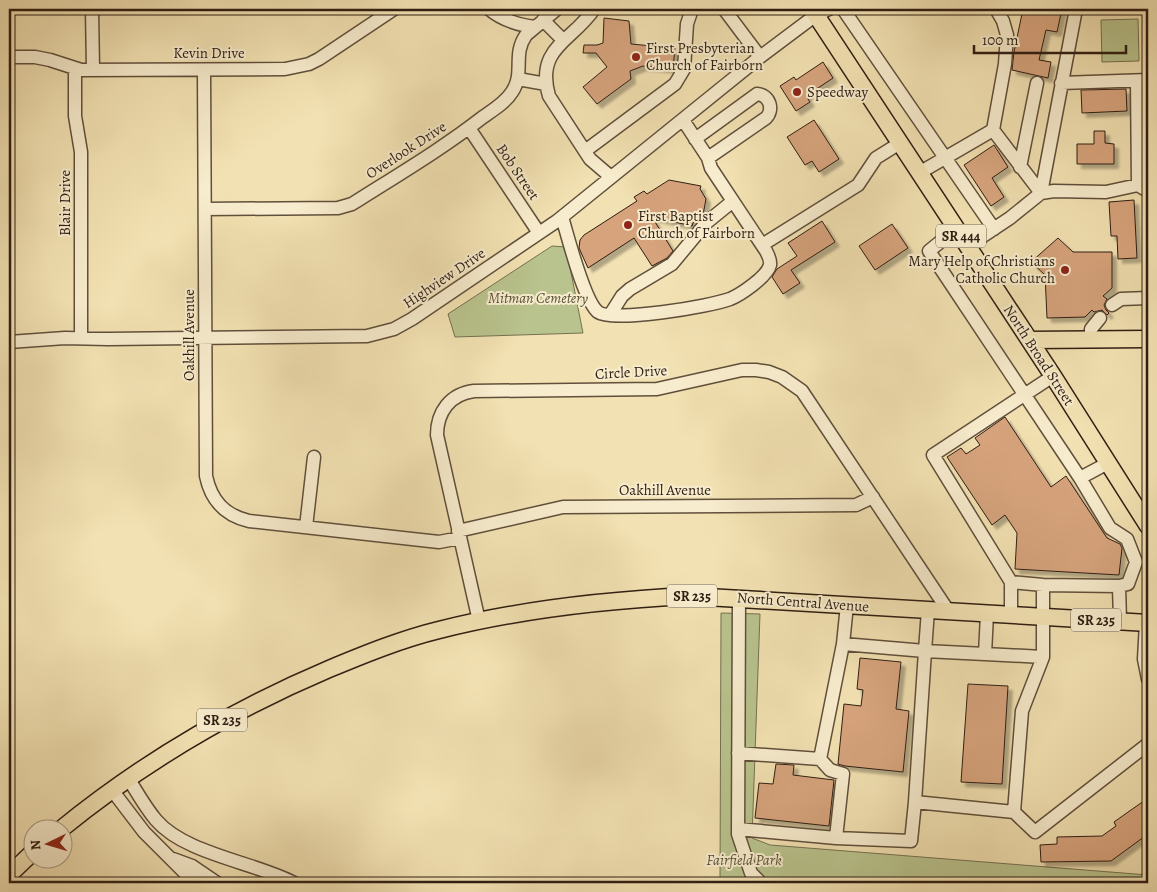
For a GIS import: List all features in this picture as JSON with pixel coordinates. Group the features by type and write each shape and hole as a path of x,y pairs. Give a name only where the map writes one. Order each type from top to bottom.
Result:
{"main road":[{"name":"North Broad Street","path":"819,11 919,173 1030,340 1148,526"},
{"path":"1030,340 1148,339"},
{"name":"North Central Avenue","path":"128,778 191,738 258,701 353,659 401,641 438,630 569,605 615,600 690,596 1147,623"},
{"name":"SR 235","path":"72,821 128,778"},
{"path":"9,875 22,863"}],"street":[{"path":"92,9 93,70"},
{"name":"Kevin Drive","path":"9,57 35,57 75,69 93,70 285,69 309,64 319,59 394,9"},
{"path":"489,9 515,23 539,23 563,40"},
{"path":"546,84 518,79 518,51 526,34 557,9"},
{"path":"594,9 588,18 553,51 547,70 546,84 550,96 590,159 611,178"},
{"path":"585,151 675,84 684,69 686,24 692,9"},
{"path":"724,9 760,57"},
{"path":"842,9 994,229"},
{"path":"996,9 1003,21 1007,35 1005,64 993,130 1040,193"},
{"path":"1040,193 1076,9"},
{"name":"Highview Drive","path":"9,342 53,338 367,336 394,329 412,319 562,217 819,11"},
{"name":"Blair Drive","path":"75,69 75,116 81,152 81,338"},
{"name":"Oakhill Avenue","path":"204,70 206,476 211,495 223,510 240,519 439,542 459,534 563,507 856,505 872,497"},
{"name":"Overlook Drive","path":"205,209 338,208 352,204 469,128 513,92 518,79"},
{"path":"968,246 1010,218 1040,193 1054,191 1106,192 1143,188 1142,81 1062,83"},
{"path":"1020,167 1037,84"},
{"path":"695,139 753,96 762,94 765,96 771,109 770,114 708,158"},
{"path":"562,217 576,262 594,307 602,314 665,312 729,299 748,289 769,268 768,255 711,168 708,158 683,120"},
{"name":"Bob Street","path":"469,128 539,233"},
{"path":"919,173 993,130"},
{"path":"762,245 858,185 876,158 900,143"},
{"path":"610,315 622,296 630,289 672,264 706,223 733,201"},
{"path":"956,229 929,251 1080,478 1110,528 1127,539 1136,562 1128,584 1119,586 1044,585 1011,582"},
{"path":"1112,305 1121,299 1148,298"},
{"path":"1091,340 1091,329 1100,318"},
{"name":"Circle Drive","path":"479,621 437,435 440,414 452,399 460,394 474,391 657,389 742,370 769,372 782,377 802,391 949,612"},
{"path":"1011,616 1011,582 933,456 1053,376"},
{"path":"306,527 314,457"},
{"path":"1080,478 1108,463"},
{"path":"1014,812 1022,711 1043,657 1044,585"},
{"path":"1119,586 1120,622"},
{"path":"739,598 738,829 751,873 761,883"},
{"path":"820,759 843,644 847,605"},
{"path":"738,829 836,838 911,841 928,610"},
{"path":"985,654 987,614"},
{"path":"1147,623 1146,659 1148,679"},
{"path":"843,644 925,652 1043,657"},
{"path":"915,802 1014,812 1035,832 1148,744"},
{"path":"738,753 820,759 830,770 843,774 836,838"},
{"path":"128,778 156,820 173,834 203,850 278,874 294,883"},
{"path":"112,790 144,832 195,883"},
{"path":"171,858 192,866 217,883"}],"green space":[{"path":"1138,19 1139,61 1102,62 1101,20"},
{"name":"Mitman Cemetery","path":"552,246 566,247 583,333 455,337 448,314"},
{"name":"Fairfield Park","path":"721,613 760,614 752,838 770,845 1148,875 1148,883 720,883"}],"building":[{"path":"1023,9 1062,9 1057,32 1046,30 1039,60 1051,62 1048,78 1012,70"},
{"name":"First Presbyterian Church of Fairborn","path":"604,18 629,21 631,44 675,48 673,69 643,66 630,71 631,79 597,104 583,87 607,67 596,53 583,53 584,45 603,43"},
{"path":"823,62 833,78 806,96 810,102 796,111 780,86 794,77 796,80"},
{"path":"1126,89 1127,111 1082,113 1081,90"},
{"path":"814,120 839,159 819,172 812,161 805,165 787,137"},
{"path":"1094,131 1105,131 1105,143 1114,144 1114,164 1077,164 1077,144 1094,144"},
{"path":"994,145 1008,167 992,178 1004,197 991,206 964,165"},
{"name":"First Baptist Church of Fairborn","path":"669,180 701,186 700,189 706,199 703,215 692,226 652,217 673,251 667,258 652,266 634,238 588,268 579,248 580,240 584,235 637,201 634,197 644,191 647,194"},
{"path":"1134,200 1137,258 1118,259 1117,236 1111,236 1109,202"},
{"path":"822,221 835,242 791,270 800,283 783,294 772,277 777,269 797,256 788,243"},
{"path":"892,224 908,248 875,270 859,246"},
{"path":"1058,238 1073,252 1112,252 1112,288 1103,296 1107,299 1104,305 1109,313 1107,315 1102,310 1094,312 1092,310 1085,317 1047,318 1045,275 1031,262"},
{"path":"1005,417 1051,487 1066,476 1107,538 1120,544 1122,548 1119,575 1015,569 1017,533 1005,515 992,525 947,457 961,448 966,454 980,445 975,438"},
{"path":"860,658 901,662 896,709 909,711 903,772 838,764 844,704 861,706 863,690 857,689"},
{"path":"968,684 1008,686 1002,784 961,782"},
{"path":"776,764 794,765 793,775 834,780 829,826 755,818 759,783 773,784"},
{"path":"1148,798 1148,834 1111,861 1041,862 1040,845 1057,844 1057,837 1102,836 1116,826 1114,822"}],"place":[{"name":"First Presbyterian Church of Fairborn","path":"636,57"},
{"name":"Speedway","path":"797,92"},
{"name":"First Baptist Church of Fairborn","path":"628,225"},
{"name":"Mary Help of Christians Catholic Church","path":"1065,270"}]}
